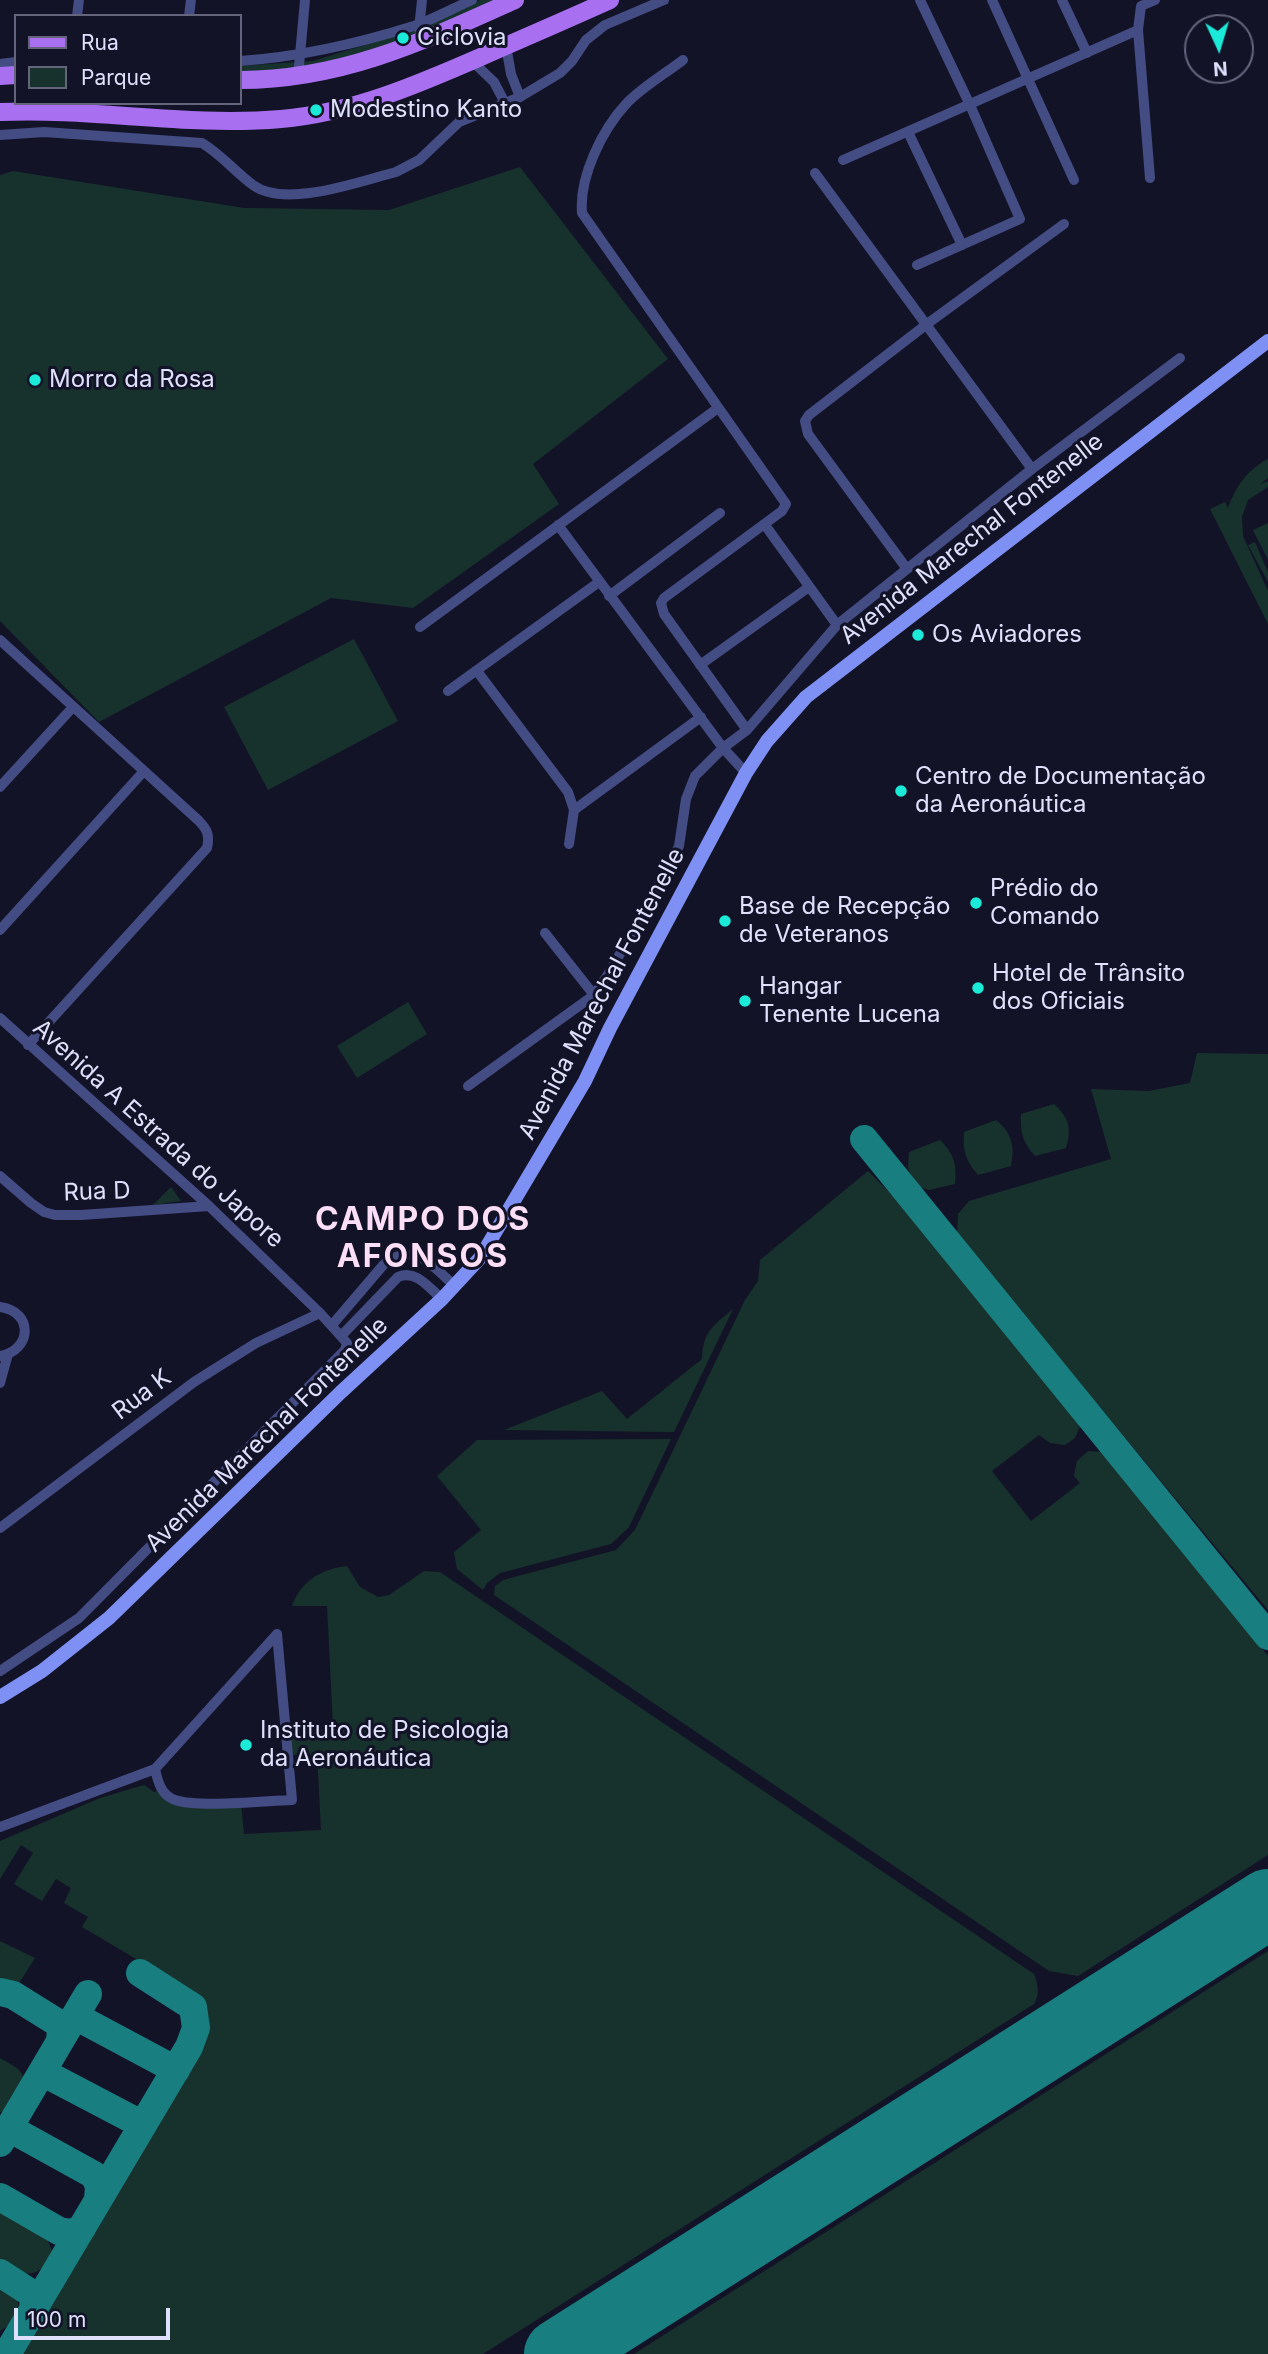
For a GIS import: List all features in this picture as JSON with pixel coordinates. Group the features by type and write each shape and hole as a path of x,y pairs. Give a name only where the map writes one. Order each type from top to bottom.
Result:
{"main road":[{"path":"242,80 298,77 342,68 417,44 515,0"},
{"path":"0,112 42,110 222,122 312,115 416,86 610,0"},
{"name":"Avenida Marechal Fontenelle","path":"0,1697 43,1671 109,1618 341,1392 442,1299 480,1258 585,1081 610,1028 746,773 767,741 806,696 1268,341"}],"street":[{"path":"298,77 305,0"},
{"path":"417,44 422,0"},
{"path":"242,61 299,54 419,24 472,0"},
{"path":"0,135 44,132 202,144 221,156 253,186 267,193 307,193 396,172 419,160 459,122 520,97 560,73 594,32 605,24 664,0"},
{"path":"917,265 1020,219 920,0"},
{"path":"992,0 1074,180"},
{"path":"1062,0 1087,53"},
{"path":"1150,178 1138,30 1140,3 1155,0"},
{"path":"844,160 1138,30"},
{"path":"506,46 511,74 520,97"},
{"path":"683,60 628,102 616,116 587,171 583,185 582,213 784,499 785,507 782,511 664,598 661,603 664,614 747,730"},
{"path":"472,61 494,82 505,103"},
{"path":"908,132 962,245"},
{"path":"815,173 1032,469"},
{"path":"907,569 808,434 805,421 809,415 927,324 1064,224"},
{"path":"468,1086 594,995 644,913 679,846 686,799 695,776 723,748 747,730 837,625 1032,469 1180,358"},
{"path":"420,627 718,408"},
{"path":"610,596 720,513"},
{"path":"765,524 837,625"},
{"path":"558,525 723,748 746,773"},
{"path":"448,691 599,582"},
{"path":"700,665 809,587"},
{"path":"0,640 205,828 208,835 206,848 28,1045"},
{"path":"477,671 568,792 573,810 569,844"},
{"path":"0,787 73,707"},
{"path":"573,810 701,717"},
{"path":"0,768 9,777"},
{"path":"0,930 144,771"},
{"path":"545,933 594,995"},
{"name":"Avenida A Estrada do Japore","path":"0,1018 209,1206 344,1338"},
{"name":"Rua D","path":"0,1176 30,1203 44,1212 55,1214 81,1215 209,1206"},
{"path":"403,1255 406,1274"},
{"path":"332,1325 395,1256 422,1257 454,1285"},
{"path":"0,1671 79,1618 345,1350 344,1338 398,1278 406,1274 414,1275 442,1299"},
{"path":"355,1299 367,1311"},
{"path":"0,1307 14,1311 22,1319 25,1330 23,1342 16,1351 4,1355 0,1383"},
{"name":"Rua K","path":"0,1528 194,1382 256,1343 320,1313"},
{"path":"0,1827 155,1769 277,1634 292,1800 173,1800 159,1788 155,1769"}],"green space":[{"name":"Ciclovia","path":"480,0 496,0 409,43 314,69 242,75 242,66 313,61 404,33"},
{"path":"520,167 668,359 533,464 559,504 413,608 331,598 99,722 0,621 0,175 13,171 244,208 389,210"},
{"path":"1268,459 1268,478 1260,484 1268,481 1268,487 1248,500 1242,517 1243,536 1268,591 1268,624 1210,509 1225,502 1228,508 1243,479"},
{"path":"1268,523 1268,560 1253,530"},
{"path":"1255,542 1268,572 1268,582 1248,545"},
{"path":"354,639 398,721 268,790 224,707"},
{"path":"408,1002 427,1034 357,1078 337,1046"},
{"path":"1197,1053 1268,1054 1268,1610 957,1235 958,1214 969,1201 1111,1159 1091,1089 1149,1091 1190,1083"},
{"path":"1054,1104 1068,1124 1066,1148 1035,1156 1023,1137 1021,1114"},
{"path":"996,1120 1011,1140 1011,1166 978,1175 966,1155 964,1132"},
{"path":"940,1140 953,1160 955,1184 929,1190 915,1186 908,1168 909,1152"},
{"path":"868,1171 913,1216 1081,1424 1075,1438 1065,1445 1050,1443 1039,1435 992,1471 1031,1521 1080,1483 1074,1476 1077,1461 1088,1451 1103,1452 1268,1656 1268,1855 1078,1976 1049,1971 494,1595 495,1586 503,1580 616,1550 635,1530 745,1300 758,1281 760,1260"},
{"path":"171,1187 181,1201 153,1205"},
{"path":"733,1309 674,1432 504,1430 602,1391 627,1419 702,1359 707,1335"},
{"path":"671,1439 629,1527 611,1544 500,1573 487,1583 483,1590 457,1569 454,1552 481,1530 437,1476 477,1440"},
{"path":"347,1566 360,1587 378,1597 389,1595 424,1571 440,1572 1034,1974 1038,1989 1036,2000 1034,2004 483,2354 17,2354 201,2040 204,2020 201,2008 182,1989 82,1927 88,1917 64,1903 71,1888 56,1879 42,1901 14,1884 33,1853 21,1845 0,1879 0,1841 100,1798 144,1785 178,1806 241,1803 244,1834 321,1830 317,1754 292,1755 291,1729 333,1726 327,1606 292,1606 301,1590 313,1578 329,1570"},
{"path":"0,1941 35,1958 18,1985 0,1983"},
{"path":"1268,1951 1268,2354 634,2354"},
{"path":"0,2058 21,2072 23,2077 17,2095 3,2112 0,2112"},
{"path":"0,2209 44,2233 52,2250 48,2260 37,2272 24,2273 0,2263"},
{"path":"0,2284 13,2293 17,2299 18,2310 13,2320 0,2331"}],"taxiway":[{"path":"864,1139 1268,1636"},
{"path":"7,2354 189,2047 196,2028 193,2007 140,1973"},
{"path":"0,1992 13,1995 58,2023 61,2029 60,2040"},
{"path":"0,2143 88,1994"},
{"path":"75,2016 176,2070"},
{"path":"42,2072 143,2125"},
{"path":"9,2128 94,2175 99,2186 98,2199"},
{"path":"0,2197 59,2231 72,2233 82,2228"},
{"path":"0,2273 34,2295 33,2309"}],"runway":[{"path":"559,2354 1268,1904"}],"place":[{"name":"Ciclovia","path":"403,38"},
{"name":"Modestino Kanto","path":"316,110"},
{"name":"Morro da Rosa","path":"35,380"},
{"name":"Os Aviadores","path":"918,635"},
{"name":"Centro de Documentação da Aeronáutica","path":"901,791"},
{"name":"Prédio do Comando","path":"976,903"},
{"name":"Base de Recepção de Veteranos","path":"725,921"},
{"name":"Hotel de Trânsito dos Oficiais","path":"978,988"},
{"name":"Hangar Tenente Lucena","path":"745,1001"},
{"name":"Instituto de Psicologia da Aeronáutica","path":"246,1745"}],"district":[{"name":"CAMPO DOS AFONSOS","path":"423,1238"}]}
